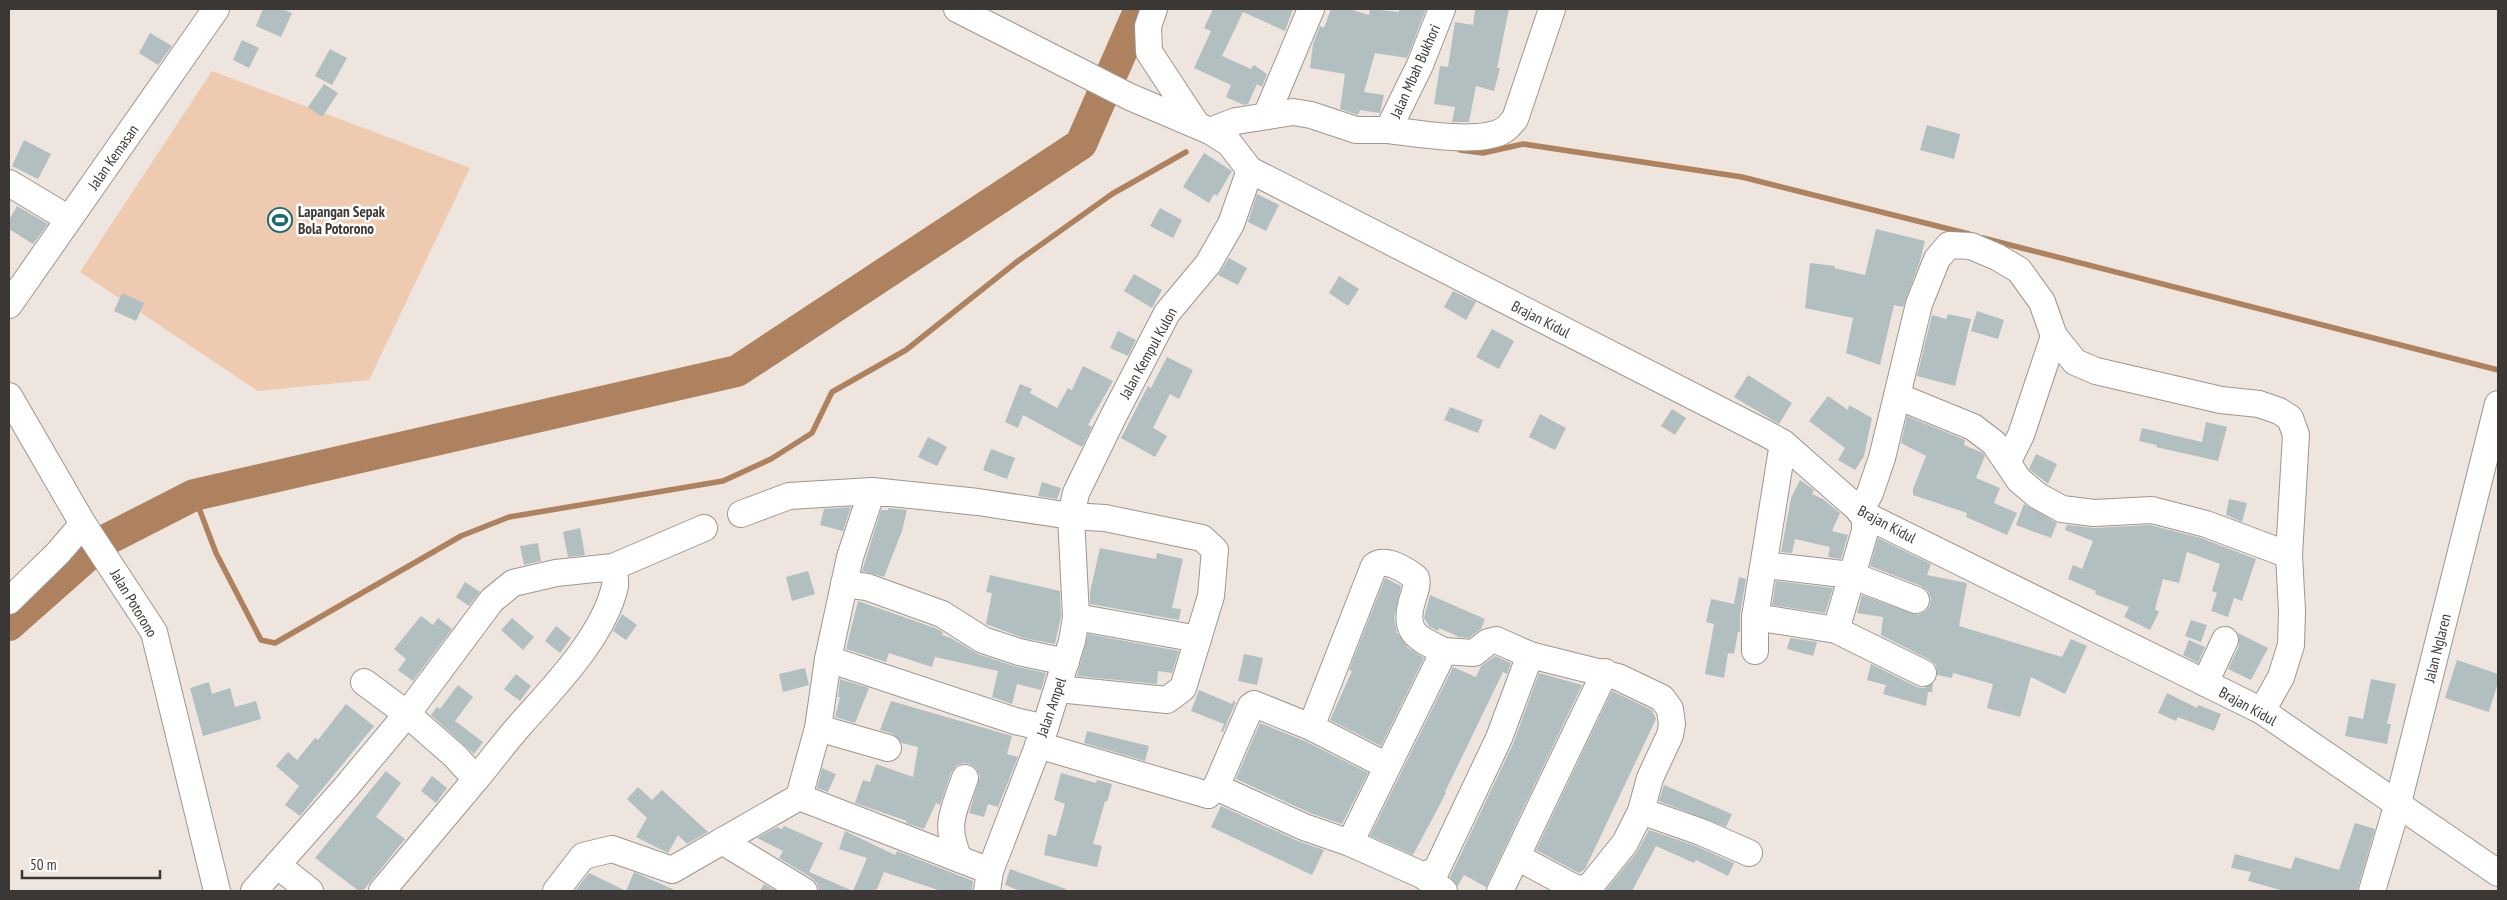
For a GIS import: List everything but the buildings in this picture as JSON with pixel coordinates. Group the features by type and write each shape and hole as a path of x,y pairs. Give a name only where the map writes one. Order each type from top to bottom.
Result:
{"street":[{"name":"Jalan Kemasan","path":"9,305 216,9"},
{"path":"957,9 1084,75 1212,133"},
{"name":"Brajan Kidul","path":"1154,9 1148,26 1149,52 1212,133 1250,170 1783,443 1862,514 2262,711 2498,873"},
{"path":"1266,116 1311,9"},
{"name":"Jalan Mbah Bukhori","path":"1212,133 1236,121 1293,112 1311,115 1356,130 1388,130 1420,65 1442,9"},
{"path":"1388,130 1454,138 1482,136 1504,131 1515,119 1552,9"},
{"name":"Jalan Kempul Kulon","path":"1071,516 1076,494 1117,409 1167,313 1208,264 1231,224 1250,170"},
{"path":"9,183 69,219"},
{"path":"1836,630 1865,531 1862,514 1879,466 1924,286 1937,259 1949,246 1971,246 1997,257 2019,270 2042,302 2054,336 2075,362 2096,371 2221,400 2259,404 2279,411 2290,418 2296,435 2289,555 2292,611 2291,645 2281,677 2262,711"},
{"path":"2008,461 2021,435 2038,378 2054,336"},
{"name":"Jalan Potorono","path":"9,396 83,524 154,632 217,891"},
{"path":"1897,396 1973,427 1994,443 2008,461 2019,480 2038,496 2062,509 2094,514 2152,510 2206,524 2289,555"},
{"name":"Jalan Nglaren","path":"2372,891 2398,803 2498,404"},
{"path":"1755,651 1755,618 1765,565 1783,443"},
{"path":"556,891 583,856 612,849 679,877 722,841 799,797 818,728 828,659 850,557 872,490"},
{"path":"741,514 789,496 872,490 1145,524 1202,538 1209,543 1215,550 1214,581 1183,688 1167,700 1058,689"},
{"name":"Jalan Ampel","path":"989,881 1066,662 1076,617 1071,516"},
{"path":"9,601 58,553 83,524"},
{"path":"254,891 346,787 407,714 492,600 513,583 556,573 613,567 704,528"},
{"path":"1311,727 1374,566 1378,563 1390,563 1416,578 1417,584 1410,606 1409,625 1417,638 1444,650 1474,653 1488,642 1496,640 1530,655 1605,672 1662,698 1670,709 1672,724 1670,734 1650,778 1641,811 1625,843 1588,889 1575,888 1517,858"},
{"path":"1765,565 1851,575 1916,600"},
{"path":"382,891 519,727 562,680 588,642 607,607 616,584 613,567"},
{"path":"844,584 867,587 942,614 983,640 1019,652 1066,662"},
{"path":"1076,617 1198,639"},
{"path":"1755,618 1836,630 1922,673"},
{"path":"2204,682 2225,640"},
{"path":"1350,843 1444,650"},
{"path":"1422,876 1436,871 1440,863 1499,738 1530,655"},
{"path":"828,659 1015,721 1041,737 1086,757 1190,792 1208,795 1216,787 1248,710 1254,704 1311,727 1387,766"},
{"path":"1500,891 1605,672"},
{"path":"364,682 407,714 455,756 476,779"},
{"path":"818,728 888,748"},
{"path":"959,859 951,839 950,822 965,778"},
{"path":"1216,787 1304,827 1350,843 1422,876 1444,891"},
{"path":"799,797 959,859 989,881"},
{"path":"1641,811 1701,832 1749,853"},
{"path":"722,841 804,891"},
{"path":"277,864 310,891"}],"shaded area":[{"name":"Lapangan Sepak Bola Potorono","path":"212,71 470,168 369,380 258,391 80,272"}],"waterway":[{"path":"9,625 104,541 194,495 737,371 1081,144 1140,9"},
{"path":"1460,150 1483,153 1523,144 1742,177 1969,234"},
{"path":"194,495 216,553 261,640 275,643 461,536 509,517 723,481 771,459 812,433 832,392 906,350 1018,261 1112,194 1186,152"},
{"path":"1983,238 2498,370"}],"place":[{"name":"Lapangan Sepak Bola Potorono","path":"280,220"}]}
